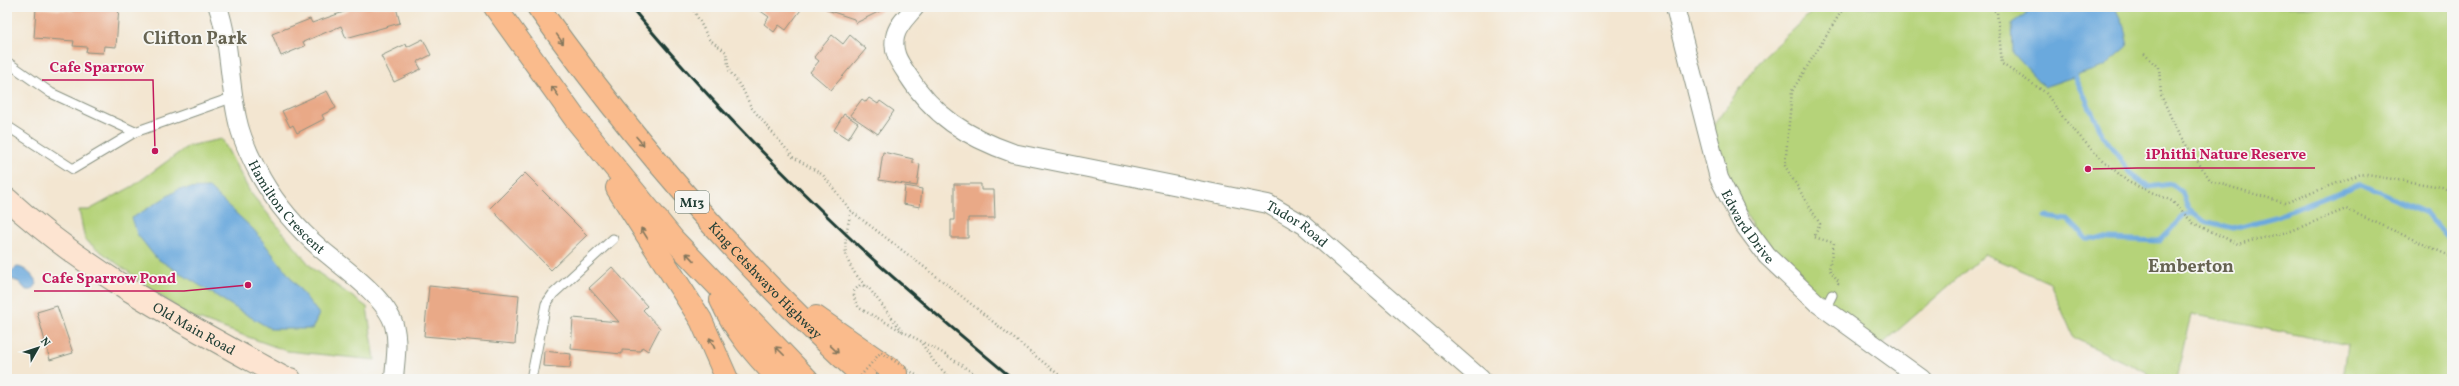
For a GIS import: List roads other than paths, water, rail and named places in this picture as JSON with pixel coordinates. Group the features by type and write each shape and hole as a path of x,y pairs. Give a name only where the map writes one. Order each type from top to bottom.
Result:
{"highway":[{"name":"M13","path":"495,7 576,120 673,239 807,379"},
{"name":"King Cetshwayo Highway","path":"538,7 620,118 700,212 761,278 866,379"},
{"path":"576,120 643,232 701,320 727,379"},
{"path":"761,278 900,376"},
{"path":"712,281 730,322 755,355 779,379"}],"street":[{"name":"Hamilton Crescent","path":"218,7 225,33 237,119 246,144 263,179 280,205 303,232 366,286 393,324 397,346 394,379"},
{"name":"Tudor Road","path":"915,7 900,26 895,37 895,55 917,91 949,122 980,141 1013,153 1268,204 1304,225 1481,379"},
{"name":"Edward Drive","path":"1675,7 1722,185 1741,221 1767,256 1828,302 1922,379"},
{"name":"Old Main Road","path":"7,199 55,240 107,277 161,310 286,379"}],"lane":[{"path":"7,62 51,93 135,132"},
{"path":"7,126 73,170 135,132 234,97"},
{"path":"531,379 546,304 553,294 613,239"}],"water":[{"path":"2028,7 2115,7 2124,27 2128,46 2105,66 2044,87 2013,53 2012,23 2028,12"},
{"path":"209,188 254,230 319,314 312,329 271,329 156,258 137,234 132,218 179,189"},
{"path":"17,267 20,267 34,278 37,284 32,290 26,290 19,282 8,278 8,274"}],"waterway":[{"path":"2072,70 2103,135 2130,173 2148,187 2172,184 2182,192 2188,208 2204,221 2233,228 2275,217 2361,184 2426,213 2449,240 2452,241"},
{"path":"2045,217 2068,220 2086,238 2159,241 2184,216 2193,212"}],"railway":[{"path":"631,7 710,97 820,210 889,274 1013,379"}],"place":[{"name":"Cafe Sparrow","path":"155,151"},
{"name":"iPhithi Nature Reserve","path":"2088,169"},
{"name":"Cafe Sparrow Pond","path":"248,285"}],"district":[{"name":"Clifton Park","path":"195,38"},
{"name":"Emberton","path":"2191,266"}]}
